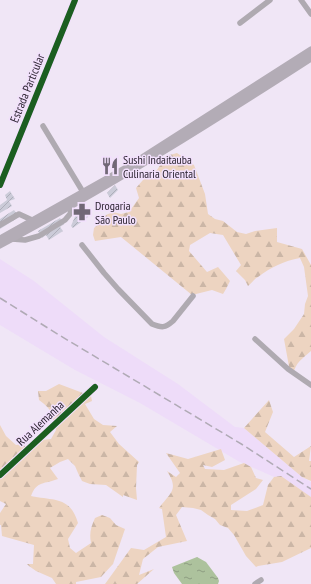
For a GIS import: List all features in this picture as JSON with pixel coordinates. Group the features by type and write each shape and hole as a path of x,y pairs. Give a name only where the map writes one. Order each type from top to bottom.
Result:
{"main road":[{"path":"0,239 128,167 311,50"},
{"path":"0,245 138,166 311,58"}],"street":[{"name":"Estrada Particular","path":"0,185 75,0"},
{"path":"240,23 270,0"},
{"path":"301,0 311,14"},
{"path":"43,126 83,192"},
{"path":"0,225 19,214 32,220"},
{"path":"82,245 118,289 152,324 158,327 162,327 173,321 193,296"},
{"path":"255,339 288,369 311,385"},
{"name":"Rua Alemanha","path":"0,475 95,387"},
{"path":"255,584 261,580"}],"shaded area":[{"path":"0,259 34,281 104,337 178,384 235,427 244,428 302,477 311,482 311,497 281,477 274,477 238,461 140,403 75,370 0,325"}],"green space":[{"path":"177,153 194,165 205,194 208,214 215,219 223,221 237,232 246,234 255,231 277,228 277,242 302,249 311,265 311,351 298,364 293,374 290,372 284,339 294,329 304,314 308,296 304,267 300,258 273,267 248,286 245,280 236,271 241,265 223,235 210,233 190,245 189,251 207,272 218,267 230,281 223,294 212,290 192,295 121,237 95,241 93,235 94,228 106,215 113,212 121,214 129,212 139,198 136,188 143,180 157,170 166,156"},
{"path":"59,384 91,396 92,401 85,404 94,419 103,425 117,426 110,432 119,444 139,462 137,465 137,500 123,495 123,497 106,485 90,484 82,481 75,466 68,459 50,468 58,479 38,485 33,491 31,496 60,501 71,508 78,523 68,539 70,548 76,553 91,543 90,536 92,524 95,518 102,515 110,518 116,525 125,529 113,564 101,577 76,582 76,584 56,584 52,578 29,566 27,564 33,564 34,545 2,536 0,525 0,513 6,504 0,501 0,425 6,436 16,445 22,444 29,449 42,440 51,439 56,430 50,410 39,400 38,391 46,391"},
{"path":"269,400 273,412 265,432 294,457 311,446 309,461 311,461 311,481 302,477 244,428"},
{"path":"221,449 225,460 212,467 203,465 205,469 224,470 244,463 251,467 256,478 263,480 256,489 231,505 231,510 247,511 263,505 268,485 274,477 281,476 311,497 311,548 282,562 256,567 246,556 234,535 228,528 220,525 215,519 201,510 182,507 176,515 187,541 158,547 143,559 139,575 154,569 137,584 105,584 131,548 144,550 166,537 162,509 159,508 172,491 173,487 171,477 167,471 176,477 180,473 166,453 188,459"}],"water":[{"path":"197,557 206,562 218,578 218,584 182,584 174,573 172,567"}],"building":[{"path":"115,185 118,190 110,198 107,193"},
{"path":"10,191 15,199 9,201 12,206 0,213 0,205 7,200 5,195"},
{"name":"Drogaria São Paulo","path":"85,203 88,217 73,228 71,226 79,207"},
{"path":"14,210 19,217 0,229 0,219"},
{"path":"60,218 64,224 60,227 63,231 49,240 46,235 42,238 38,231"}],"railway":[{"path":"0,298 243,445 311,489"}],"cycle path":[{"path":"0,185 75,0"},
{"path":"0,475 95,387"}],"place":[{"name":"Sushi Indaitauba Culinaria Oriental","path":"110,166"},
{"name":"Drogaria São Paulo","path":"82,212"}]}
